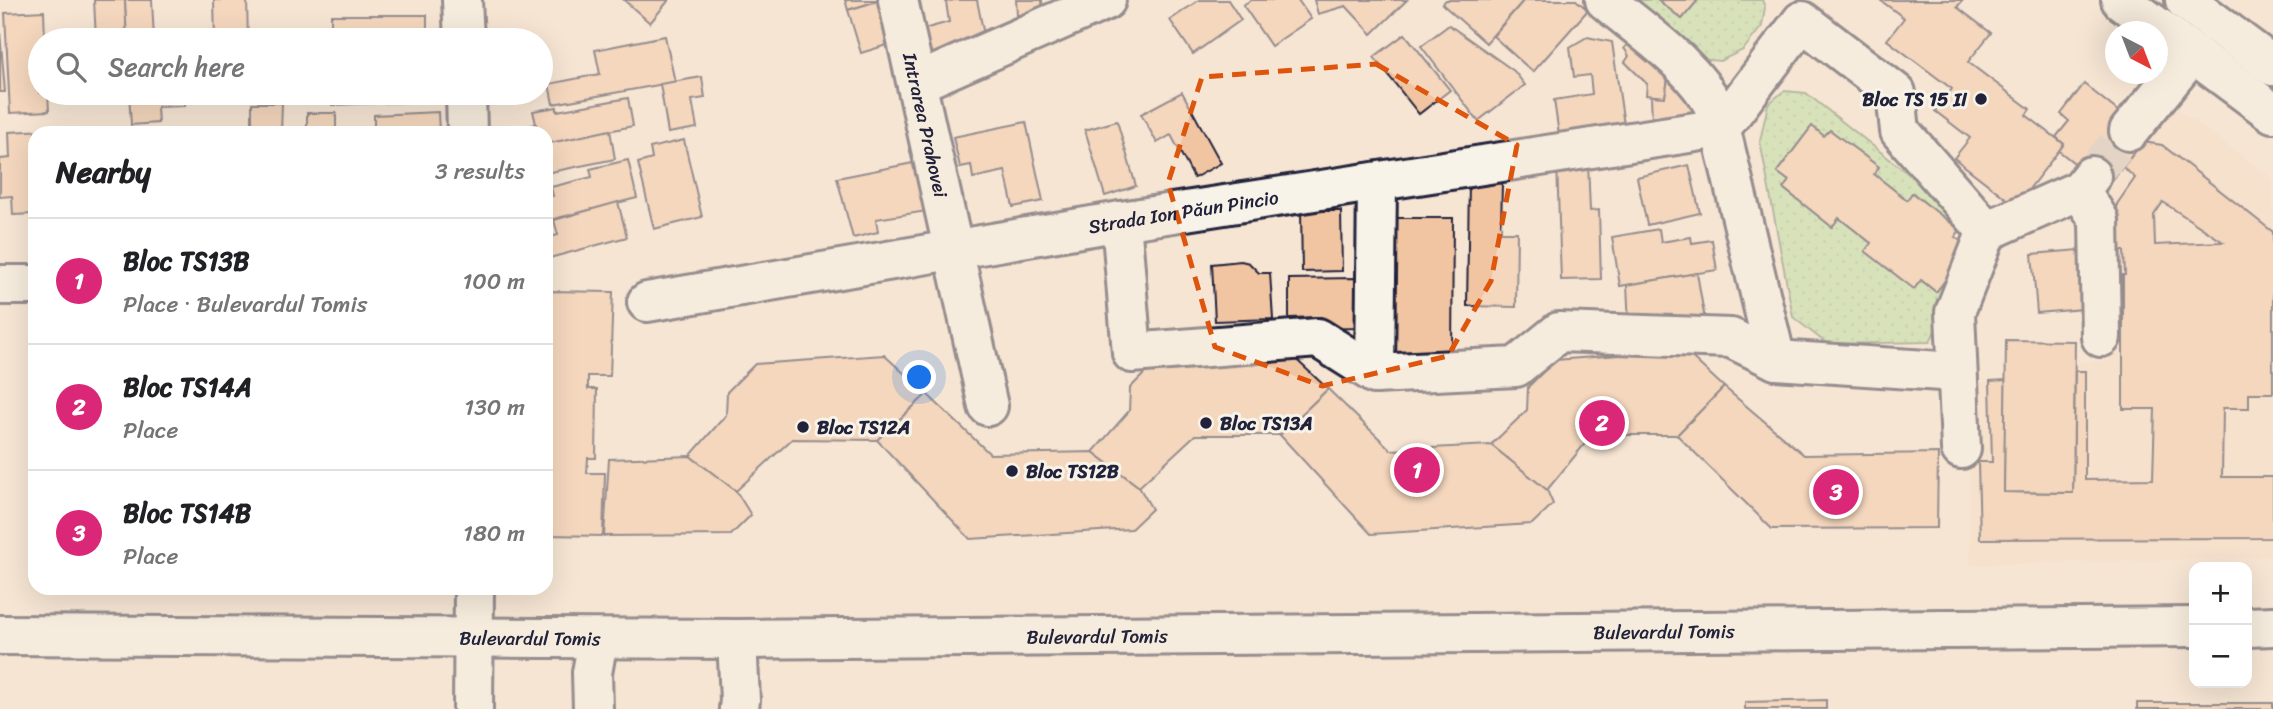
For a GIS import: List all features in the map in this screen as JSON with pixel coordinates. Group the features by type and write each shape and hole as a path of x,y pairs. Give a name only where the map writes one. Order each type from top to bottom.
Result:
{"main road":[{"path":"462,0 463,28"},
{"name":"Intrarea Prahovei","path":"898,0 988,406"},
{"path":"917,83 1052,12 1106,0"},
{"path":"1605,0 1692,73 1708,92 1721,128 1776,360"},
{"path":"2121,0 2273,113"},
{"path":"2185,0 2273,66"},
{"path":"1721,128 1802,21 1896,93 1900,131 1987,231"},
{"path":"2129,131 2193,53"},
{"path":"466,105 467,126"},
{"name":"Strada Ion Păun Pincio","path":"647,302 1121,221 1721,128"},
{"path":"1375,374 1377,182"},
{"path":"1961,449 1955,312 1987,231 2086,183 2099,220 2101,337"},
{"path":"1121,221 1132,353 1318,338 1375,374 1516,367 1559,332 1731,338 1776,360 1956,372"},
{"path":"0,285 28,285"},
{"path":"472,709 474,595"},
{"path":"2252,627 2273,626"},
{"name":"Bulevardul Tomis","path":"0,635 598,640 2189,627"},
{"path":"737,639 740,701 738,709"},
{"path":"593,709 592,673 598,640"}],"highlighted area":[{"path":"1376,64 1517,145 1491,281 1448,356 1322,386 1215,347 1168,183 1202,77"}],"shaded area":[{"path":"2172,105 2273,179 2273,557 1970,565 1968,383 2006,380 2073,492 2075,363 2109,360 2105,193"}],"green space":[{"path":"1627,0 1658,0 1682,19 1698,0 1762,0 1765,7 1762,26 1743,50 1720,61 1698,59"},
{"path":"1784,91 1806,93 1959,214 1951,224 1913,193 1907,200 1874,174 1879,167 1830,130 1824,136 1811,127 1777,171 1789,181 1784,189 1832,226 1839,218 1871,243 1914,289 1921,280 1936,292 1970,248 1930,342 1827,344 1793,317 1760,141 1768,104"}],"building":[{"path":"94,0 125,0 126,28 95,28"},
{"path":"125,0 152,0 153,28 126,28"},
{"path":"214,0 247,0 248,28 215,28"},
{"path":"624,0 669,0 650,23"},
{"path":"845,0 881,0 848,10"},
{"path":"881,0 890,44 861,53 848,10"},
{"path":"977,0 985,40 932,56 924,29 949,22 946,2"},
{"path":"1016,0 1042,0 1043,15 1017,15"},
{"path":"1199,0 1228,0 1241,20 1193,54 1170,20"},
{"path":"1251,0 1298,0 1311,19 1271,46 1243,5"},
{"path":"1314,0 1407,0 1372,34 1346,6 1318,14"},
{"path":"1446,0 1524,0 1486,43 1442,4"},
{"path":"1524,0 1576,0 1588,10 1533,72 1493,36"},
{"path":"1658,0 1698,0 1682,19"},
{"name":"Bloc TS 15 II","path":"1880,0 1963,0 1957,7 1991,33 1968,62 2030,109 2026,115 2064,144 2016,206 1954,158 1970,138 1935,111 1952,89 1887,40 1904,18"},
{"path":"44,11 45,28 28,28 28,105 49,105 49,111 10,113 5,13"},
{"path":"331,15 427,15 427,28 331,28"},
{"path":"1449,25 1514,71 1525,85 1478,121 1421,46"},
{"path":"0,31 5,92 0,92"},
{"path":"1405,34 1450,90 1419,114 1374,57"},
{"path":"665,36 675,82 553,104 553,83 600,74 595,50"},
{"path":"1587,37 1612,42 1624,125 1559,135 1554,100 1592,94 1590,75 1574,77 1570,47"},
{"path":"1632,40 1669,73 1665,97 1646,95 1647,84 1625,62 1629,56 1624,48"},
{"path":"1669,73 1696,102 1694,111 1690,117 1652,121 1651,96 1665,97"},
{"path":"702,77 705,98 692,100 697,128 668,133 660,84"},
{"path":"2084,84 2129,120 2143,142 2106,188 2059,151 2064,144 2056,137 2069,121 2061,114"},
{"path":"1182,92 1221,163 1194,178 1171,135 1157,143 1141,114"},
{"path":"628,98 633,126 553,143 553,126 528,126 536,124 533,111 557,107 557,111"},
{"path":"130,105 185,105 157,107 158,123 131,125"},
{"path":"252,105 282,105 281,126 252,126"},
{"path":"438,112 439,126 374,126 374,115"},
{"path":"307,113 336,113 336,126 307,126"},
{"path":"1117,121 1136,186 1105,196 1085,130"},
{"path":"1026,122 1043,201 1013,207 1005,171 973,178 971,165 960,167 953,137"},
{"path":"1812,126 1824,136 1830,130 1879,167 1874,174 1907,200 1912,193 1960,230 1955,237 1970,248 1936,292 1921,280 1914,289 1865,251 1871,243 1839,218 1832,227 1783,188 1789,181 1777,172"},
{"path":"610,130 615,159 553,172 553,142"},
{"path":"28,131 28,214 13,215 12,196 0,197 0,159 10,158 9,132"},
{"path":"684,140 702,217 654,229 638,163 652,159 650,148"},
{"path":"2143,142 2162,145 2273,232 2273,393 2249,393 2249,408 2223,408 2222,477 2273,477 2273,538 1980,539 1978,462 1992,462 1990,381 2006,380 2004,492 2073,493 2075,371 2085,371 2085,480 2153,479 2155,409 2123,409 2125,275 2124,251 2119,251 2117,204 2135,178 2123,167","holes":["2163,202 2223,242 2155,245 2154,215"]},
{"path":"628,160 637,198 553,219 553,187 592,177 590,169"},
{"path":"918,162 927,211 876,219 878,232 853,238 837,178"},
{"path":"1588,162 1590,211 1599,210 1601,279 1561,280 1557,163"},
{"path":"1689,165 1700,213 1647,225 1637,177"},
{"path":"1469,183 1502,183 1501,232 1517,232 1516,307 1467,306"},
{"path":"618,202 627,237 553,257 553,236 558,235 554,220"},
{"path":"1301,211 1341,211 1342,271 1302,272"},
{"path":"1394,218 1453,218 1452,354 1393,354"},
{"path":"1659,229 1661,242 1691,237 1692,243 1712,240 1717,270 1620,286 1612,237"},
{"path":"2079,250 2083,309 2037,313 2032,254"},
{"path":"1241,261 1249,263 1259,273 1270,273 1273,319 1215,321 1212,264"},
{"path":"1697,273 1706,326 1629,324 1627,285"},
{"path":"1356,278 1357,328 1321,329 1321,317 1289,318 1289,279"},
{"path":"553,291 613,292 610,376 588,376 588,389 597,389 596,458 588,458 587,473 605,473 603,536 553,535"},
{"path":"2006,340 2075,341 2073,493 2004,492"},
{"path":"1684,350 1724,387 1677,435 1592,435 1547,490 1491,445 1527,410 1528,387 1555,360"},
{"name":"Bloc TS13A","path":"1287,351 1328,389 1280,435 1195,435 1139,487 1093,452 1129,411 1130,388 1158,360"},
{"name":"Bloc TS12A","path":"884,355 927,394 877,440 792,439 736,491 690,456 726,415 727,392 755,364"},
{"path":"1724,387 1804,455 1938,453 1937,528 1772,529 1677,435"},
{"path":"1328,389 1391,450 1491,445 1547,490 1553,504 1532,524 1371,534 1280,435"},
{"name":"Bloc TS12B","path":"927,394 990,454 1093,452 1139,487 1152,509 1131,529 970,539 877,440"},
{"path":"690,456 736,491 751,515 731,535 604,536 609,459"},
{"path":"1826,700 1826,709 1745,709 1745,702"},
{"path":"2137,703 2273,703 2273,709 2137,709"}],"tunnel":[{"path":"2091,176 2129,131"}],"place":[{"name":"Bloc TS 15 II","path":"1981,99"},
{"name":"Bloc TS13A","path":"1206,423"},
{"name":"Bloc TS14A","path":"1602,423"},
{"name":"Bloc TS12A","path":"803,427"},
{"name":"Bloc TS13B","path":"1417,470"},
{"name":"Bloc TS12B","path":"1012,471"},
{"name":"Bloc TS14B","path":"1836,492"}]}
